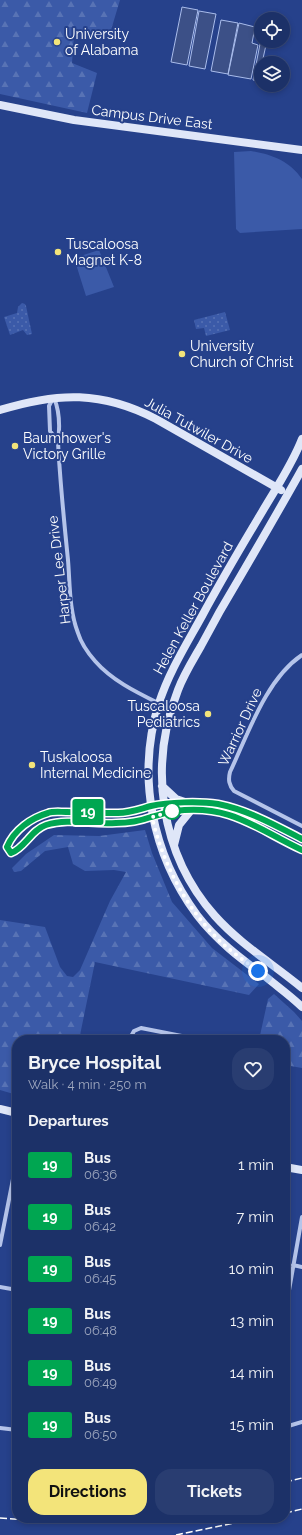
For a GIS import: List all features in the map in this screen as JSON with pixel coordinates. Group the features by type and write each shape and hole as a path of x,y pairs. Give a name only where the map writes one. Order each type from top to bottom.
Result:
{"street":[{"name":"Campus Drive East","path":"0,105 74,120 302,150"},
{"name":"Julia Tutwiler Drive","path":"0,410 31,401 53,397 74,396 94,398 115,403 138,410 156,419 287,495"},
{"name":"Harper Lee Drive","path":"53,397 49,406 50,431 58,442"},
{"name":"Harper Lee Drive","path":"53,397 58,407 59,414 58,442 70,597 77,631 82,643 94,660 106,673 122,684 172,710"},
{"name":"Helen Keller Boulevard","path":"302,439 298,450 277,488 175,663 159,703 152,731 148,766 152,817 162,853 178,887 198,916 221,942 302,1007"},
{"name":"Helen Keller Boulevard","path":"302,469 186,672 178,690 163,749 162,786 164,809 174,845 194,887 215,916 240,940 302,988"},
{"name":"Warrior Drive","path":"302,655 291,663 277,678 265,697 228,779 230,786 241,795 302,826"},
{"path":"162,786 176,799 190,806 216,811 240,818 302,850"},
{"path":"190,806 164,809 152,817 115,824 63,822 44,826 28,837 18,850 11,853 7,847 14,835 31,821 49,813 114,813 134,811 151,806 164,809 205,803 238,809 254,815 302,839"},
{"path":"174,845 179,825 190,806"},
{"path":"63,822 64,812"},
{"path":"114,813 115,824"},
{"path":"132,1035 141,1028 177,1035"},
{"path":"0,1109 12,1112"},
{"path":"290,1168 302,1170"},
{"path":"0,1245 12,1184"},
{"path":"290,1286 302,1217"},
{"path":"294,1265 302,1267"},
{"path":"0,1287 12,1289"},
{"path":"290,1426 302,1422"},
{"path":"0,1428 12,1429"}],"green space":[{"name":"University of Alabama","path":"0,0 120,0 111,30 74,34 72,63 97,73 87,113 0,94"},
{"path":"251,151 280,159 292,167 302,179 302,229 240,233 236,229 234,152"},
{"path":"99,250 114,287 86,296 74,258"},
{"path":"22,303 26,306 32,334 27,335 23,330 10,335 4,317 17,313 18,307"},
{"path":"225,312 230,330 206,336 204,328 196,329 194,320"},
{"path":"145,830 152,853 172,902 212,948 259,984 249,995 95,962 80,1035 12,1035 12,1094 0,1090 0,920 45,927 60,967 67,976 73,977 80,970 110,901 126,872 114,870 85,871 73,864 68,847 45,851 21,871 14,872 12,868 26,854 54,835 99,836"},
{"path":"274,994 302,1021 302,1068 290,1066 290,1035 260,1035 268,999"}],"shaded area":[{"path":"182,7 198,10 187,65 171,62"},
{"path":"199,11 216,14 205,69 189,66"},
{"path":"221,20 238,23 228,74 211,71"},
{"path":"239,23 254,27 252,43 254,44 254,48 257,48 256,56 254,56 251,79 228,75"},
{"path":"259,48 265,48 264,56 258,56"}],"railway":[{"path":"290,1481 302,1478"},
{"path":"290,1512 302,1509"},
{"path":"0,1518 12,1519"},
{"path":"176,1535 235,1523"}],"bus line":[{"name":"19","path":"302,839 254,815 238,809 218,804 196,802 151,806 141,810 120,813 49,813 31,821 19,830 10,840 7,847 11,853 18,850 28,837 44,826 58,822 115,824 141,820 173,811 203,809 240,818 302,850"}],"place":[{"name":"University of Alabama","path":"57,42"},
{"name":"Tuscaloosa Magnet K-8","path":"58,252"},
{"name":"University Church of Christ","path":"182,354"},
{"name":"Baumhower's Victory Grille","path":"15,446"},
{"name":"Tuscaloosa Pediatrics","path":"208,714"},
{"name":"Tuskaloosa Internal Medicine","path":"32,765"}],"route":[{"path":"172,811 152,817 162,853 178,887 198,916 221,942 258,971"}]}
